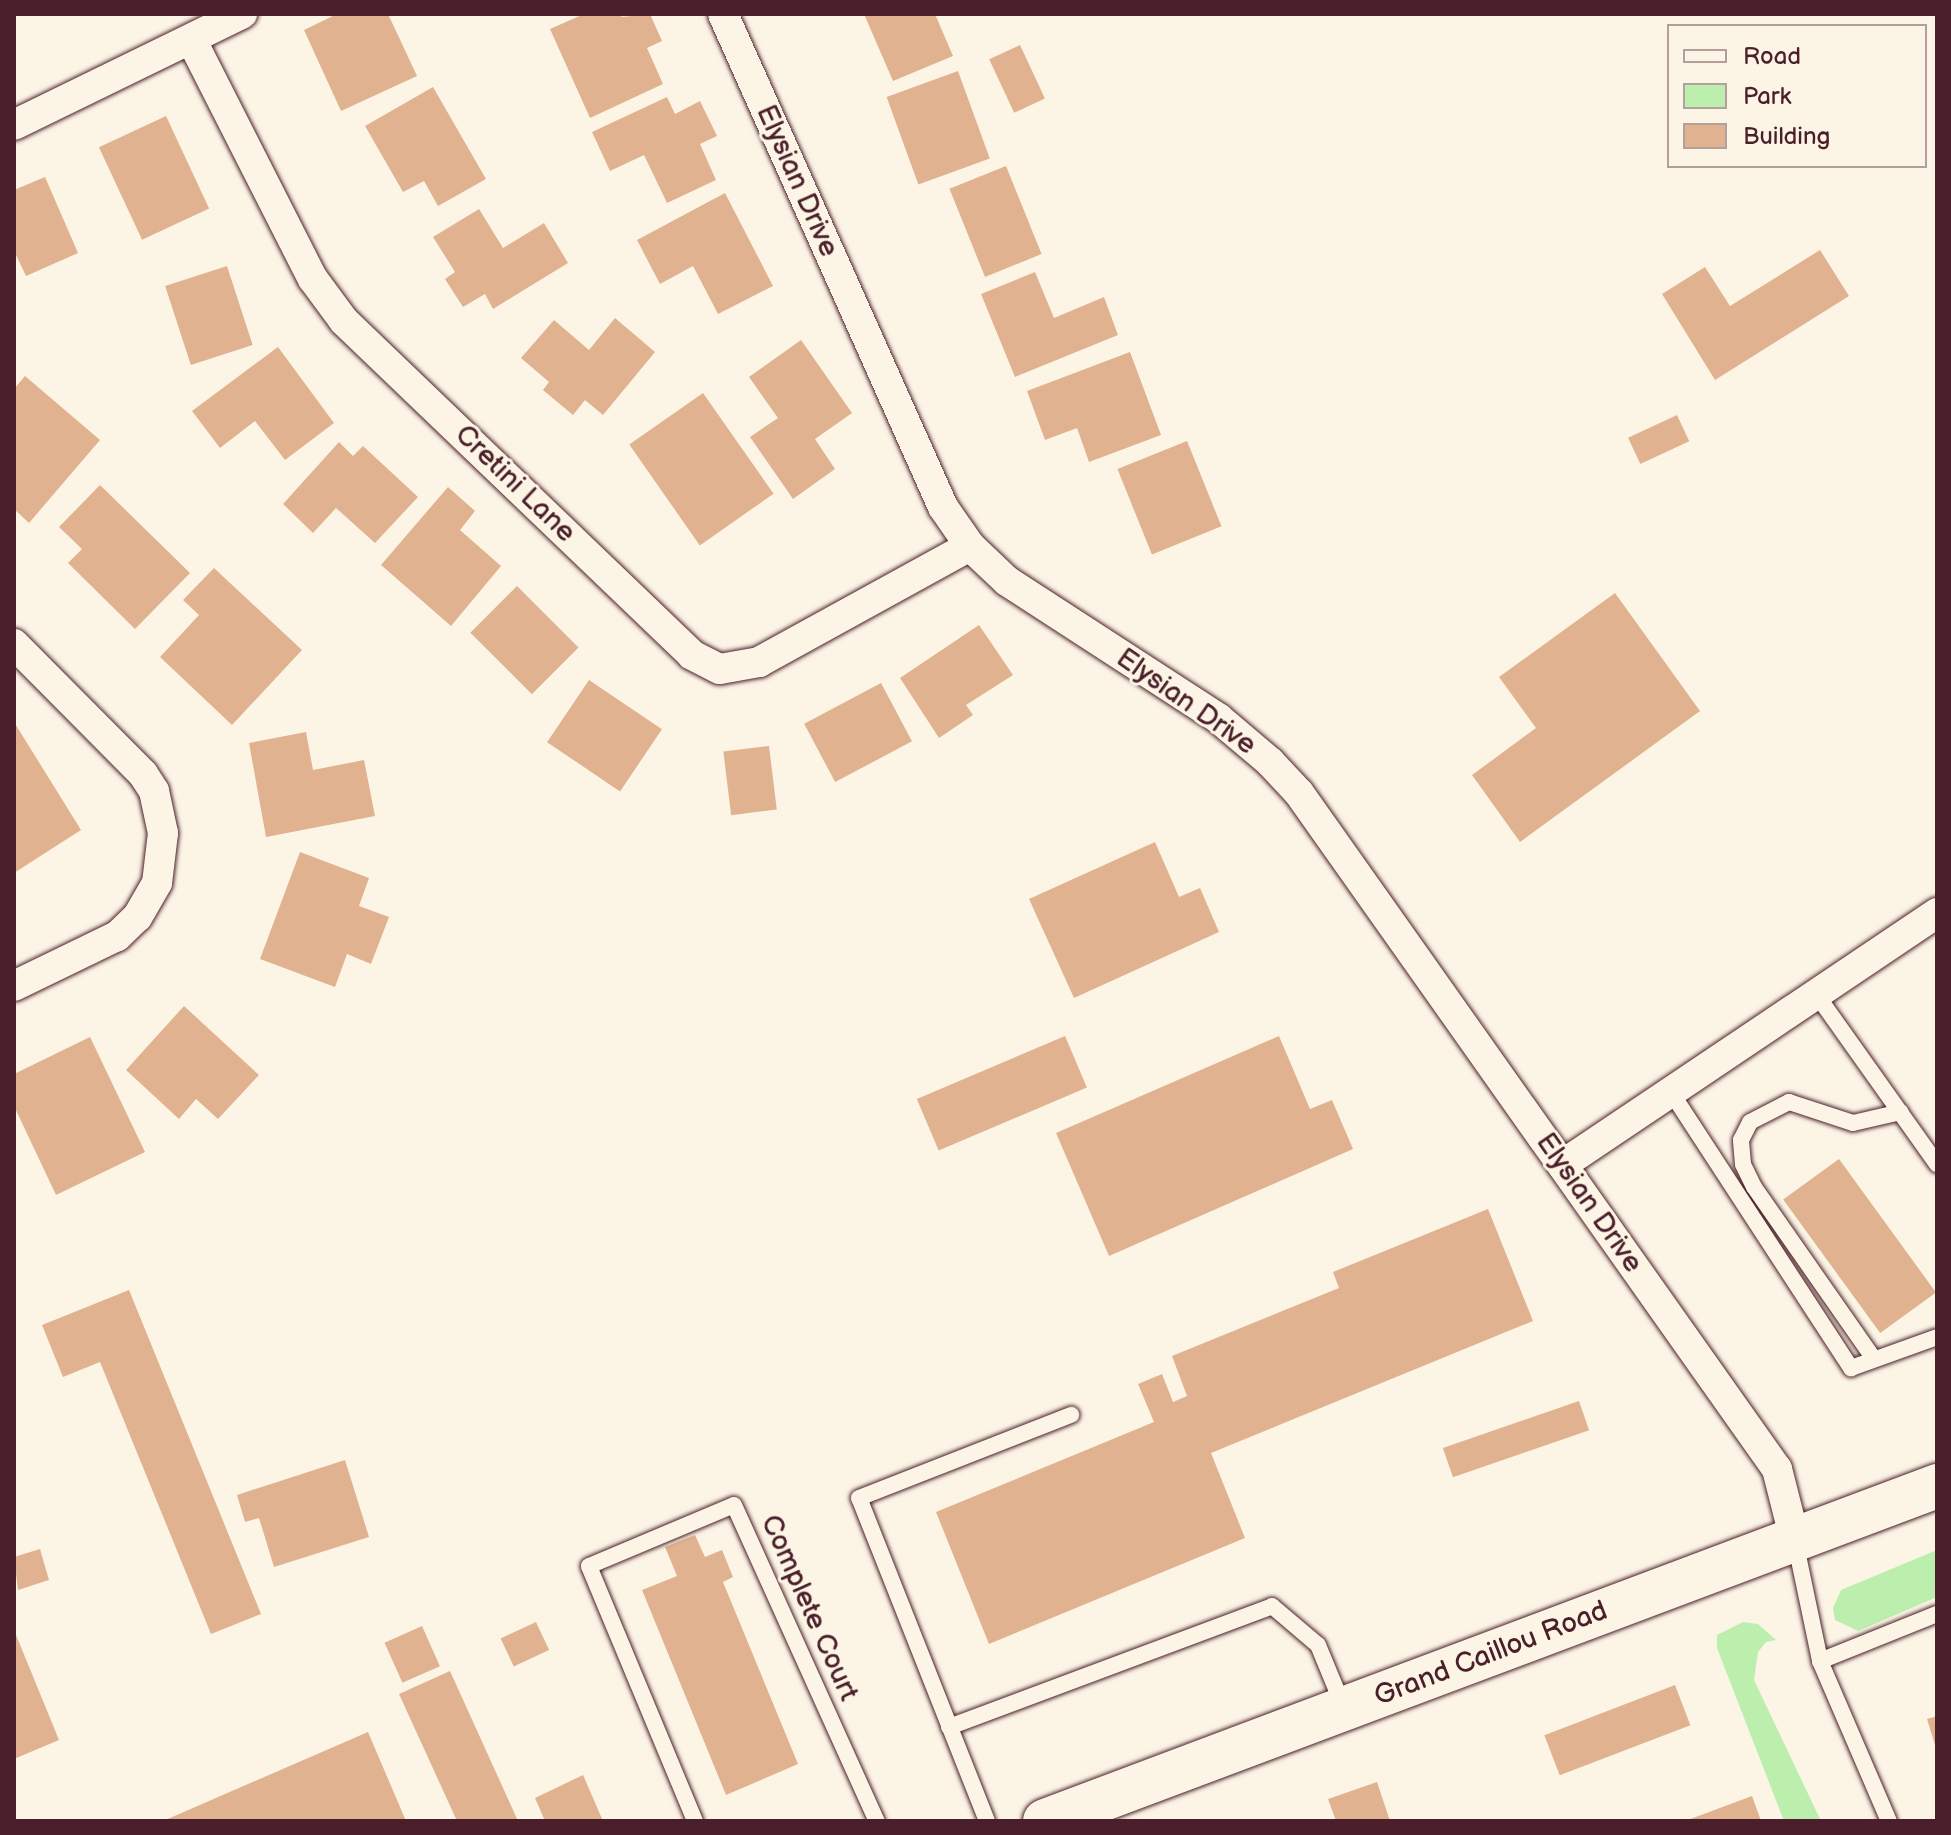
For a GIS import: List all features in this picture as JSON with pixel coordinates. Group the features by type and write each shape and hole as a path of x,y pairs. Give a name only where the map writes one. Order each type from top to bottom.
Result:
{"main road":[{"name":"Grand Caillou Road","path":"1045,1821 1103,1811 1345,1709 1937,1486"}],"street":[{"path":"14,125 242,14"},
{"name":"Elysian Drive","path":"723,14 927,476 970,546 1007,581 1218,718 1270,762 1299,793 1777,1469 1795,1540"},
{"name":"Cretini Lane","path":"191,39 313,279 344,321 692,655 720,669 759,662 970,546"},
{"path":"14,644 143,774 154,791 163,833 157,883 137,917 117,936 14,986"},
{"path":"1562,1165 1937,913"}],"lane":[{"path":"1816,994 1937,1164"},
{"path":"1671,1092 1851,1368 1937,1337"},
{"path":"1874,1359 1754,1187 1743,1164 1741,1140 1750,1122 1789,1102 1853,1123 1901,1112"},
{"path":"987,1821 859,1498 1071,1415"},
{"name":"Complete Court","path":"695,1821 589,1566 734,1505 877,1821"},
{"path":"1795,1540 1820,1661 1889,1821"},
{"path":"949,1727 1272,1606 1318,1645 1345,1709"},
{"path":"1820,1661 1937,1614"}],"green space":[{"path":"1937,1550 1937,1597 1858,1631 1835,1620 1833,1608 1841,1590"},
{"path":"1743,1622 1758,1624 1776,1640 1766,1642 1758,1652 1754,1680 1821,1821 1784,1821 1717,1648 1717,1635"}],"building":[{"path":"337,14 388,14 417,76 341,111 304,30"},
{"path":"584,14 620,14 622,17 650,14 662,41 647,48 663,84 590,118 550,29"},
{"path":"864,14 935,14 953,56 893,81"},
{"path":"1020,45 1045,98 1014,113 989,59"},
{"path":"958,71 990,158 918,184 887,97"},
{"path":"433,87 486,179 438,206 424,181 403,192 365,126"},
{"path":"667,97 675,114 700,101 717,136 700,144 716,180 667,203 644,155 610,171 592,132"},
{"path":"166,116 209,208 142,240 99,147"},
{"path":"1006,166 1042,254 985,277 949,189"},
{"path":"45,177 78,253 26,276 14,251 14,190"},
{"path":"725,193 773,286 718,314 693,266 660,284 637,240"},
{"path":"479,209 503,248 544,223 568,263 493,309 485,294 463,307 445,279 455,272 433,237"},
{"path":"1820,250 1849,296 1715,380 1662,294 1705,267 1730,306"},
{"path":"227,266 253,345 191,365 165,286"},
{"path":"1035,272 1054,318 1104,297 1118,335 1015,377 981,294"},
{"path":"615,318 655,352 603,415 585,400 573,415 543,390 549,382 521,358 554,320 589,350"},
{"path":"801,340 852,413 815,439 835,469 793,499 750,437 778,418 749,377"},
{"path":"278,347 334,423 285,460 255,421 220,448 192,411"},
{"path":"1130,352 1161,435 1089,462 1077,428 1045,440 1027,391"},
{"path":"25,376 100,440 29,523 14,509 14,389"},
{"path":"703,393 774,494 700,545 629,445"},
{"path":"1677,415 1689,441 1640,464 1628,438"},
{"path":"1187,441 1221,526 1152,554 1117,469"},
{"path":"339,442 353,456 363,446 418,497 375,543 336,508 313,533 283,504"},
{"path":"100,485 190,573 135,629 68,563 82,549 59,527"},
{"path":"448,487 475,511 460,530 501,566 451,626 381,565"},
{"path":"214,568 302,650 232,725 160,657 199,615 183,600"},
{"path":"517,586 579,648 532,694 470,633"},
{"path":"1615,593 1700,711 1520,842 1472,775 1536,728 1499,677"},
{"path":"979,625 1013,675 966,705 973,715 939,738 900,678"},
{"path":"589,680 662,729 620,791 547,742"},
{"path":"881,683 912,741 835,782 804,724"},
{"path":"14,722 81,830 14,873"},
{"path":"306,732 313,770 364,760 375,816 266,837 249,743"},
{"path":"769,746 777,810 731,815 723,752"},
{"path":"1155,842 1179,897 1200,888 1219,932 1074,998 1029,899"},
{"path":"300,852 369,878 359,906 389,917 371,964 347,954 335,987 260,959"},
{"path":"184,1006 259,1075 218,1119 196,1099 179,1119 126,1070"},
{"path":"1065,1036 1087,1088 939,1150 917,1099"},
{"path":"1279,1036 1310,1109 1332,1100 1353,1149 1109,1256 1056,1133"},
{"path":"90,1037 145,1152 56,1195 14,1106 14,1074"},
{"path":"1839,1159 1936,1292 1880,1333 1783,1200"},
{"path":"1488,1209 1533,1321 1211,1453 1245,1538 989,1644 936,1512 1154,1422 1138,1384 1162,1374 1173,1402 1187,1396 1172,1356 1339,1288 1333,1272"},
{"path":"129,1290 261,1614 211,1634 100,1362 63,1377 42,1325"},
{"path":"1579,1401 1589,1430 1453,1477 1443,1448"},
{"path":"345,1460 369,1537 274,1567 259,1518 245,1522 237,1495"},
{"path":"695,1535 705,1557 722,1550 733,1577 723,1582 798,1764 726,1795 642,1590 677,1576 665,1547"},
{"path":"40,1549 49,1580 18,1590 14,1557"},
{"path":"536,1622 549,1650 514,1667 501,1638"},
{"path":"422,1626 440,1666 402,1683 385,1643"},
{"path":"14,1630 59,1740 14,1759"},
{"path":"450,1671 518,1821 457,1821 399,1694"},
{"path":"1675,1685 1690,1725 1560,1775 1544,1735"},
{"path":"1937,1716 1937,1748 1936,1748 1927,1719"},
{"path":"368,1732 406,1821 163,1821"},
{"path":"583,1775 603,1821 545,1821 535,1798"},
{"path":"1377,1782 1390,1821 1336,1821 1328,1799"},
{"path":"1752,1796 1761,1821 1685,1821"}]}
